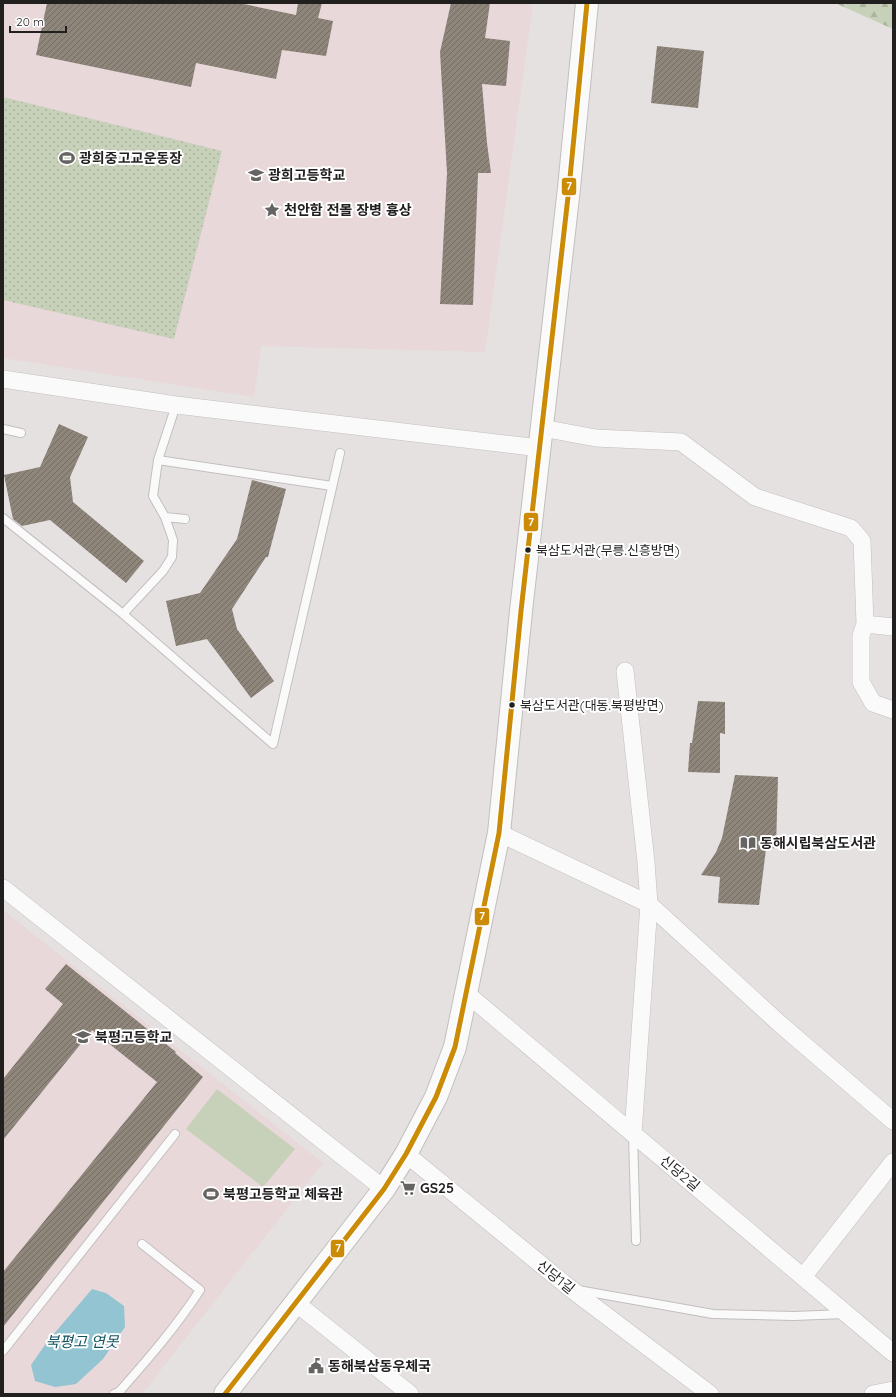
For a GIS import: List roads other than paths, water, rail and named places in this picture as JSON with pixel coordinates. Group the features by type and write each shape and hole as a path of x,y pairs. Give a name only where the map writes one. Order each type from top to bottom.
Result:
{"street":[{"path":"225,1394 384,1189 406,1154 436,1097 455,1047 499,833 521,611 569,188 587,3"},
{"path":"3,379 176,405 541,438 596,438 681,442 755,497 851,528 862,541 865,624 861,636 861,682 873,703 893,710"},
{"path":"865,624 893,627"},
{"path":"625,671 646,862 649,904 633,1134"},
{"path":"499,833 649,904 780,1024 893,1121"},
{"path":"3,888 384,1189"},
{"name":"신당2길","path":"466,993 893,1353"},
{"name":"신당1길","path":"406,1154 571,1289 710,1394"},
{"path":"803,1277 893,1162"},
{"path":"296,1303 410,1394"},
{"path":"874,1394 893,1390"}],"lane":[{"path":"124,614 163,572 172,557 173,540 165,517 153,496 158,460 176,405"},
{"path":"3,428 21,433"},
{"path":"3,518 124,614 273,744 340,453"},
{"path":"158,460 332,486"},
{"path":"165,517 185,519"},
{"path":"3,1351 175,1134"},
{"path":"633,1134 636,1241"},
{"path":"114,1394 119,1392 156,1350 185,1313 200,1290 142,1244"},
{"path":"571,1289 714,1314 794,1316 847,1314"}],"water":[{"name":"북평고 연못","path":"92,1289 106,1293 124,1306 125,1327 103,1359 76,1384 55,1387 35,1381 31,1365 47,1342"}],"place":[{"name":"광희중고교운동장","path":"67,158"},
{"name":"광희고등학교","path":"256,175"},
{"name":"천안함 전몰 장병 흉상","path":"272,210"},
{"name":"북삼도서관(무릉.신흥방면)","path":"528,550"},
{"name":"북삼도서관(대동.북평방면)","path":"512,705"},
{"name":"동해시립북삼도서관","path":"748,843"},
{"name":"북평고등학교","path":"83,1037"},
{"name":"GS25","path":"408,1188"},
{"name":"북평고등학교 체육관","path":"211,1194"},
{"name":"동해북삼동우체국","path":"316,1366"}]}
